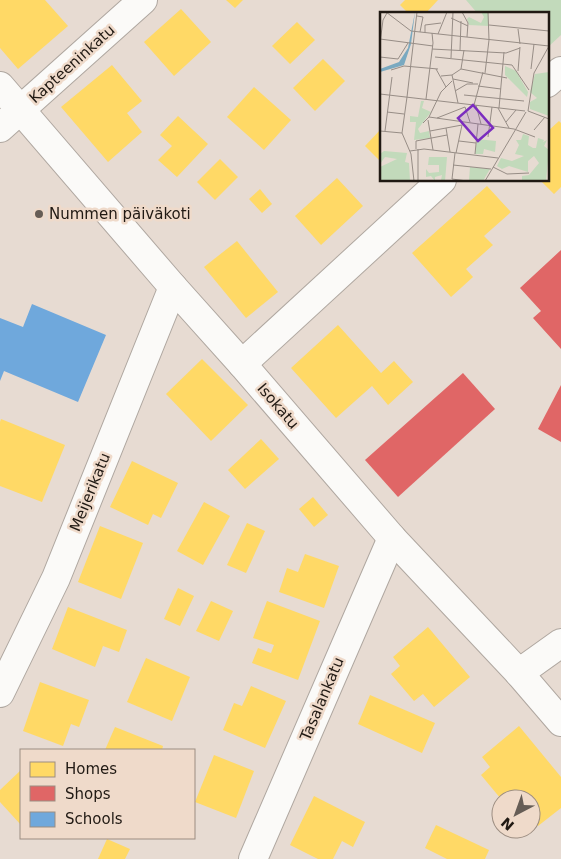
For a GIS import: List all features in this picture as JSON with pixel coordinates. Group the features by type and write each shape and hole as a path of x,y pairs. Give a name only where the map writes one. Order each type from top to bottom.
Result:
{"street":[{"name":"Kapteeninkatu","path":"0,128 143,0"},
{"path":"548,82 561,71"},
{"name":"Isokatu","path":"0,86 392,538 519,673 561,722"},
{"path":"242,364 441,181"},
{"name":"Meijerikatu","path":"0,693 56,578 173,287"},
{"name":"Tasalankatu","path":"253,859 392,538"},
{"path":"519,673 561,643"}],"green space":[{"path":"466,0 561,0 561,35 548,47 548,12 476,12"}],"building: Homes":[{"path":"0,0 45,0 68,26 18,69 0,48"},
{"path":"226,0 243,0 235,8"},
{"path":"405,0 438,0 427,12 407,12 400,5"},
{"path":"181,9 211,42 174,76 144,42"},
{"path":"297,22 315,40 290,64 272,46"},
{"path":"323,59 345,81 315,111 293,88"},
{"path":"112,65 142,101 127,113 142,132 108,162 61,107"},
{"path":"254,87 291,120 264,150 227,117"},
{"path":"178,116 208,144 177,177 158,160 172,146 160,135"},
{"path":"559,121 561,123 561,187 554,194 541,181 548,181 548,131"},
{"path":"380,130 380,161 365,146"},
{"path":"220,159 238,177 215,200 197,182"},
{"path":"337,178 363,206 321,245 295,216"},
{"path":"487,186 511,212 484,236 493,245 466,269 473,277 451,297 412,253"},
{"path":"260,189 272,204 262,213 249,199"},
{"path":"237,241 278,292 246,318 204,267"},
{"path":"338,325 381,373 394,361 413,382 388,405 372,386 336,418 291,368"},
{"path":"202,359 248,405 211,441 166,394"},
{"path":"1,419 65,445 42,502 0,486"},
{"path":"261,439 279,459 245,489 228,470"},
{"path":"132,461 178,483 161,518 153,514 148,525 110,507"},
{"path":"313,497 328,515 314,527 299,509"},
{"path":"204,502 230,516 203,565 177,551"},
{"path":"247,523 265,531 246,573 227,565"},
{"path":"100,526 143,543 121,599 78,582"},
{"path":"305,554 339,566 324,608 279,592 287,568 298,572"},
{"path":"178,588 194,596 180,626 164,619"},
{"path":"211,601 233,611 219,641 196,631"},
{"path":"267,601 320,621 298,680 252,663 258,648 271,653 274,645 253,638"},
{"path":"68,607 127,630 119,652 103,646 95,667 52,649"},
{"path":"428,627 470,677 434,707 423,694 414,701 391,674 400,666 393,657"},
{"path":"146,658 190,677 172,721 127,702"},
{"path":"40,682 89,700 79,727 71,724 63,746 23,731"},
{"path":"251,686 286,701 265,748 223,730 234,703 242,706"},
{"path":"370,695 435,723 422,753 358,724"},
{"path":"519,726 561,777 561,808 541,824 541,789 493,789 481,775 490,767 482,757"},
{"path":"115,727 163,746 162,749 105,749"},
{"path":"214,755 254,771 236,818 195,802"},
{"path":"20,771 20,824 0,802 0,790"},
{"path":"314,796 365,822 353,847 342,841 333,859 318,859 290,845"},
{"path":"436,825 489,850 485,859 447,859 425,848"},
{"path":"107,839 130,849 125,859 98,859"}],"building: Shops":[{"path":"561,250 561,349 533,318 541,311 520,288"},
{"path":"463,373 495,409 398,497 365,460"},
{"path":"561,385 561,442 538,429"}],"building: Schools":[{"path":"32,304 106,335 78,402 4,371 0,381 0,318 23,327"}],"place":[{"name":"Nummen päiväkoti","path":"39,214"}]}
